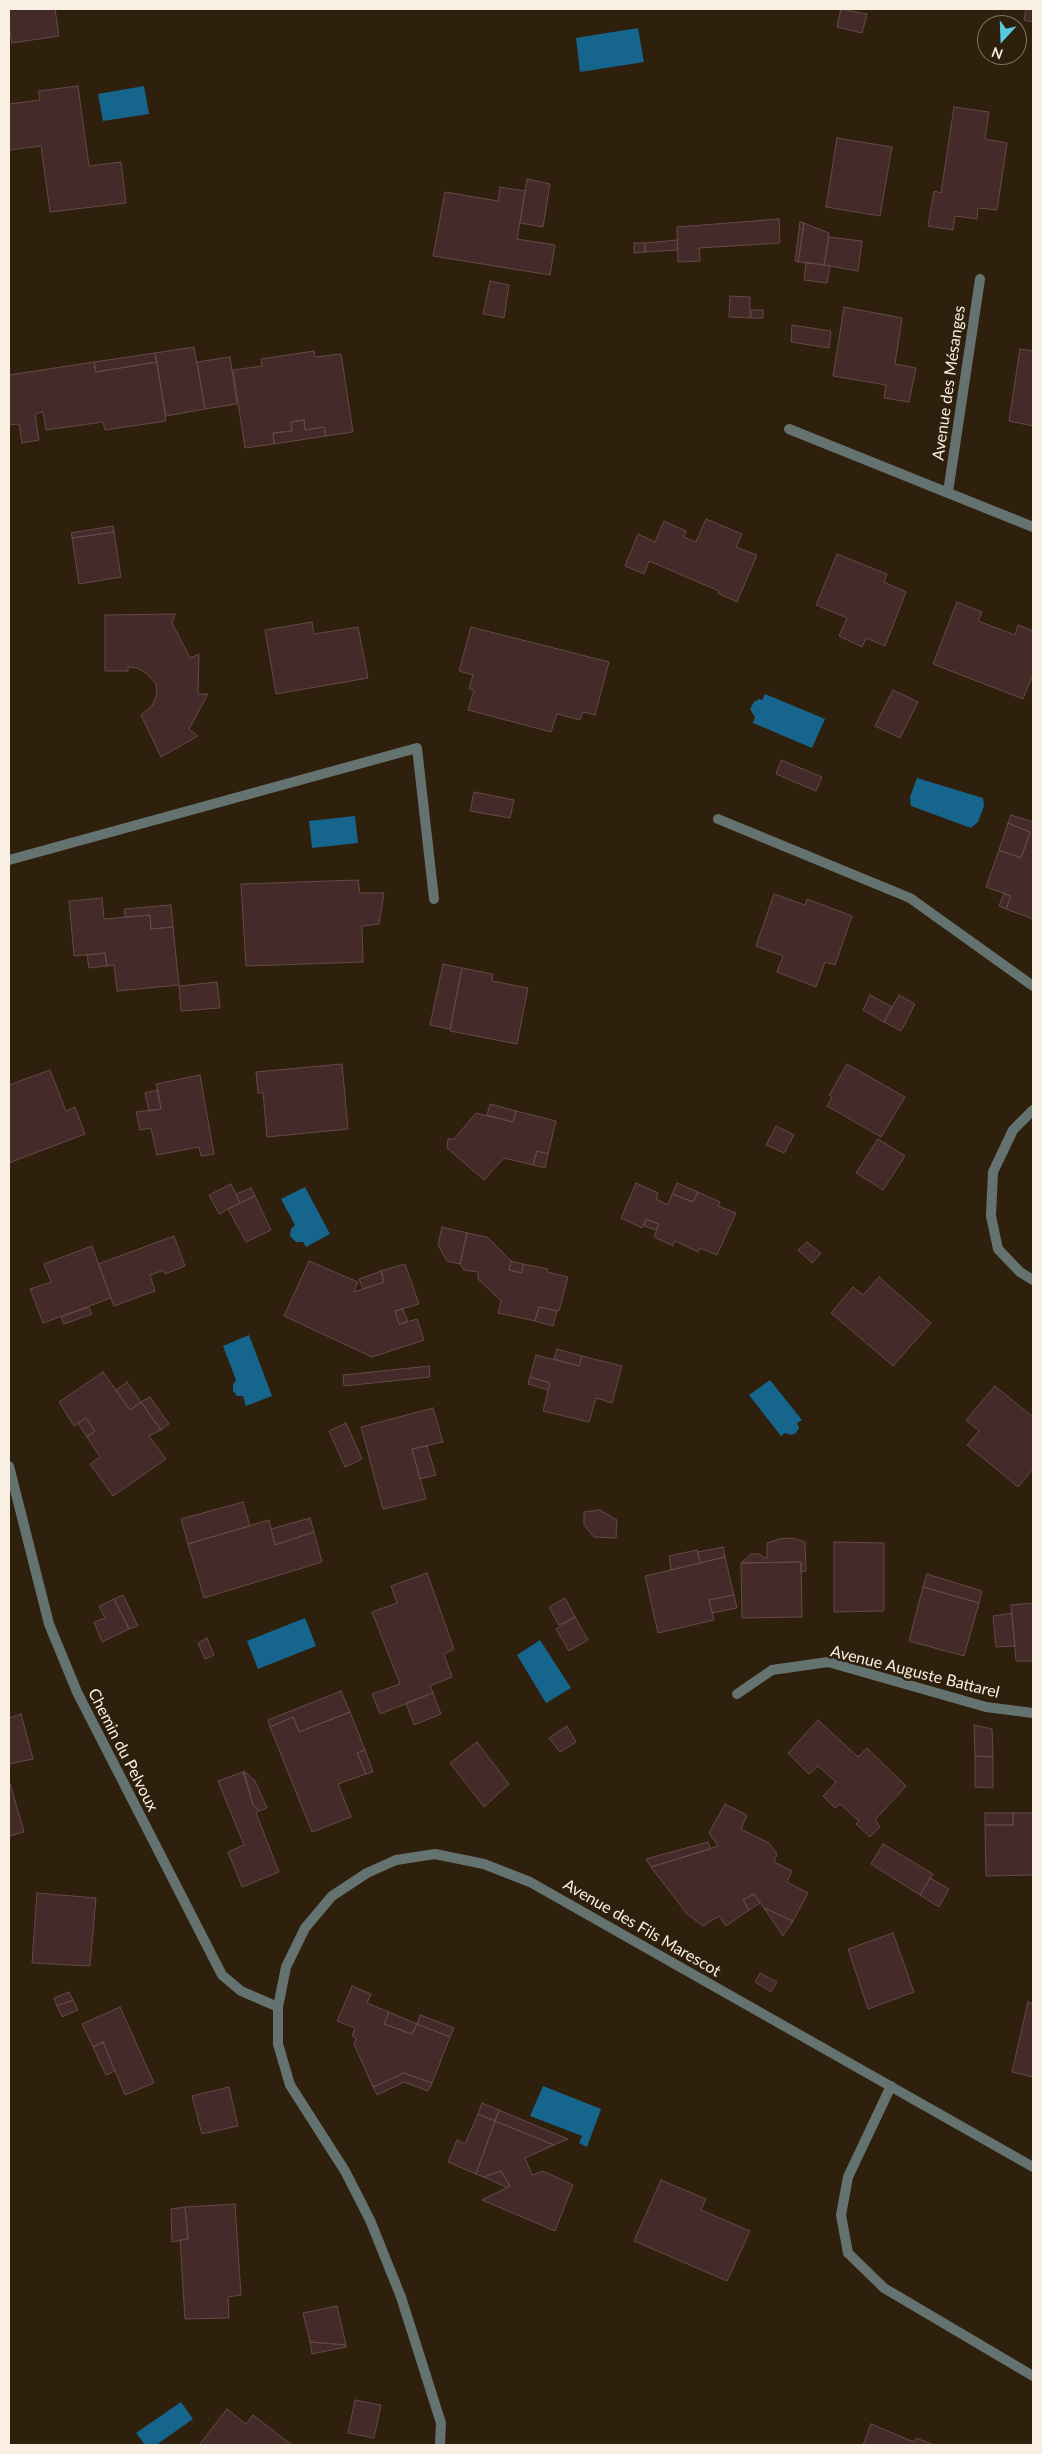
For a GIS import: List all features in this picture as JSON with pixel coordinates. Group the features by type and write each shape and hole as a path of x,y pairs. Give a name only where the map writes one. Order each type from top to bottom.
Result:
{"street":[{"name":"Avenue des Mésanges","path":"948,492 980,279"},
{"name":"Avenue des Mésanges","path":"789,429 1033,527"},
{"path":"9,860 417,748 434,899"},
{"path":"718,819 910,898 1033,986"},
{"path":"1033,1110 1014,1130 993,1172 990,1216 998,1248 1020,1272 1033,1280"},
{"name":"Chemin du Pelvoux","path":"9,1466 50,1624 77,1692 222,1975 241,1991 278,2007"},
{"name":"Avenue Auguste Battarel","path":"736,1694 772,1670 828,1662 986,1707 1033,1713"},
{"name":"Avenue des Fils Marescot","path":"440,2445 441,2423 401,2296 370,2220 345,2171 290,2085 278,2044 278,2007 286,1967 305,1928 332,1896 367,1873 396,1860 434,1854 484,1864 530,1882 1033,2167"},
{"path":"891,2086 848,2178 841,2215 848,2253 884,2288 1033,2376"}],"water":[{"path":"638,28 644,62 580,72 576,38"},
{"path":"144,86 149,114 103,121 98,94"},
{"path":"765,694 825,719 812,748 753,723 755,717 750,709 754,702 759,699 762,700"},
{"path":"917,778 983,798 984,806 978,822 971,828 911,806 910,797"},
{"path":"355,816 358,843 312,848 309,821"},
{"path":"305,1187 330,1234 306,1247 303,1242 296,1242 290,1236 291,1229 295,1225 281,1199"},
{"path":"249,1335 272,1396 246,1406 243,1396 237,1396 233,1391 233,1385 236,1380 223,1346"},
{"path":"770,1380 802,1420 797,1423 799,1428 796,1433 791,1435 785,1433 781,1436 749,1395"},
{"path":"305,1618 316,1646 258,1669 247,1641"},
{"path":"540,1640 571,1688 546,1703 517,1655"},
{"path":"543,2086 601,2109 587,2147 579,2143 582,2136 530,2116"},
{"path":"181,2402 193,2419 156,2445 145,2445 136,2433"}],"building":[{"path":"9,9 55,9 59,36 12,43 9,31"},
{"path":"841,9 867,14 862,33 837,27"},
{"path":"1026,9 1033,9 1033,22 1027,21 1027,15 1025,15"},
{"path":"78,86 89,166 121,162 126,203 50,212 41,146 9,150 9,104 40,100 38,91"},
{"path":"954,107 989,112 985,139 1007,143 997,210 978,208 977,219 955,216 953,230 928,226 934,191 941,193"},
{"path":"837,138 892,147 880,216 826,207"},
{"path":"527,179 550,184 543,227 520,223"},
{"path":"500,187 525,191 517,239 555,245 550,275 433,256 445,192 498,201"},
{"path":"779,219 780,243 699,248 700,261 678,262 677,227"},
{"path":"800,222 804,223 798,262 795,261"},
{"path":"804,223 829,233 824,265 798,262"},
{"path":"829,237 862,241 858,271 824,265"},
{"path":"677,240 678,250 645,252 645,243"},
{"path":"634,243 645,243 645,252 634,253"},
{"path":"806,262 830,266 827,283 804,280"},
{"path":"490,281 509,285 504,318 483,314"},
{"path":"730,296 750,297 750,318 729,317"},
{"path":"844,307 902,318 895,364 916,368 909,402 884,398 886,385 833,376"},
{"path":"751,310 763,310 763,318 751,318"},
{"path":"792,325 831,331 829,348 791,342"},
{"path":"194,347 205,409 166,416 155,353"},
{"path":"1020,349 1033,351 1033,426 1009,421"},
{"path":"314,351 315,357 341,354 353,432 326,436 324,427 305,430 304,420 291,422 292,431 273,433 274,444 245,448 233,370 262,366 261,359"},
{"path":"155,353 157,362 96,372 94,362"},
{"path":"230,357 237,404 205,409 197,362"},
{"path":"94,362 96,372 157,362 166,421 105,430 103,422 46,430 43,412 35,414 39,440 22,443 19,424 9,425 9,375"},
{"path":"304,420 305,430 324,427 326,436 274,444 273,433 292,431 291,422"},
{"path":"706,519 742,534 736,547 757,555 737,602 718,593 719,591 649,561 644,574 625,566 638,534 655,542 664,521 686,531 684,537 696,542"},
{"path":"113,526 114,532 72,538 71,533"},
{"path":"114,532 121,577 79,584 72,538"},
{"path":"837,554 887,574 884,582 906,592 885,646 866,638 862,647 839,636 847,618 816,605"},
{"path":"957,602 982,612 978,621 1015,635 1018,625 1033,631 1033,674 1023,699 933,664"},
{"path":"175,614 172,623 190,658 199,654 198,694 208,694 189,729 198,736 161,757 141,715 152,706 157,694 156,684 146,673 137,668 128,667 128,671 105,671 105,615"},
{"path":"312,622 314,634 358,627 368,678 276,694 265,630"},
{"path":"471,627 609,662 595,715 583,712 580,720 557,714 551,732 468,710 474,690 469,689 473,675 459,671"},
{"path":"893,690 918,702 900,738 875,726"},
{"path":"781,760 822,777 816,791 776,774"},
{"path":"474,792 514,800 510,818 470,811"},
{"path":"1011,815 1033,822 1033,919 1006,909 1011,896 986,887 999,850 1021,858 1030,832 1008,823"},
{"path":"1008,823 1030,832 1021,858 999,850"},
{"path":"358,880 360,893 384,893 379,924 362,926 363,962 246,966 241,884"},
{"path":"1004,893 1011,896 1006,909 999,906"},
{"path":"774,894 805,905 807,899 852,916 835,965 825,962 816,987 777,972 783,956 756,946"},
{"path":"102,898 104,919 150,915 151,929 173,927 179,985 117,991 114,965 107,966 105,953 74,956 69,901"},
{"path":"171,905 173,927 151,929 150,915 125,917 124,909"},
{"path":"105,953 107,966 89,968 87,955"},
{"path":"443,964 462,968 450,1029 430,1025"},
{"path":"462,968 493,974 492,981 528,988 517,1044 450,1031"},
{"path":"217,982 220,1008 181,1011 179,986"},
{"path":"870,995 892,1007 884,1022 863,1010"},
{"path":"899,995 915,1004 901,1031 884,1022"},
{"path":"342,1064 348,1129 267,1137 263,1093 258,1093 256,1072"},
{"path":"847,1064 905,1097 881,1137 827,1106 832,1097 829,1095"},
{"path":"50,1070 66,1111 75,1107 85,1134 9,1163 9,1085"},
{"path":"200,1075 214,1154 201,1156 199,1147 157,1155 151,1128 140,1130 136,1112 161,1109 156,1084"},
{"path":"158,1090 161,1109 149,1111 145,1093"},
{"path":"490,1104 516,1111 513,1122 487,1115"},
{"path":"516,1111 556,1121 548,1154 537,1151 533,1165 504,1158 484,1180 447,1148 448,1139 454,1139 476,1113 513,1122"},
{"path":"776,1126 794,1135 784,1153 766,1145"},
{"path":"878,1139 905,1156 883,1190 856,1173"},
{"path":"537,1151 548,1154 545,1168 533,1165"},
{"path":"636,1183 658,1193 656,1199 668,1205 672,1194 693,1202 698,1192 720,1202 718,1206 736,1213 717,1255 700,1248 698,1252 675,1241 673,1246 654,1237 659,1224 646,1219 642,1228 621,1218"},
{"path":"677,1183 698,1192 693,1202 672,1194"},
{"path":"231,1184 240,1203 219,1214 209,1195"},
{"path":"251,1188 255,1196 240,1203 236,1194"},
{"path":"255,1196 271,1230 246,1242 228,1209"},
{"path":"646,1219 659,1224 656,1230 644,1226"},
{"path":"442,1227 467,1233 460,1264 447,1261 438,1245"},
{"path":"467,1233 487,1237 511,1261 509,1270 522,1273 523,1264 548,1269 547,1272 568,1277 559,1311 539,1307 535,1321 498,1313 501,1301 478,1279 478,1272 464,1270 460,1264"},
{"path":"174,1236 185,1266 165,1274 164,1270 150,1275 155,1291 114,1306 98,1264"},
{"path":"807,1242 821,1253 812,1263 798,1250"},
{"path":"92,1246 111,1298 43,1323 30,1289 51,1282 44,1264"},
{"path":"309,1261 358,1282 354,1292 384,1282 381,1271 405,1264 419,1304 395,1311 399,1324 417,1319 424,1340 372,1357 284,1316"},
{"path":"511,1261 523,1264 522,1273 509,1270"},
{"path":"381,1271 384,1282 363,1289 359,1279"},
{"path":"879,1277 931,1323 893,1366 831,1313 853,1287 863,1295"},
{"path":"89,1307 92,1314 64,1324 61,1317"},
{"path":"539,1307 557,1311 553,1326 535,1321"},
{"path":"403,1309 408,1322 399,1324 395,1311"},
{"path":"557,1349 582,1356 579,1366 554,1359"},
{"path":"536,1355 579,1366 582,1356 622,1366 612,1403 596,1398 589,1422 543,1411 550,1383 530,1377"},
{"path":"429,1366 430,1377 344,1386 343,1375"},
{"path":"103,1372 130,1410 141,1402 161,1430 149,1436 166,1459 113,1496 90,1464 100,1457 87,1437 95,1431 86,1418 74,1426 59,1402"},
{"path":"530,1377 550,1383 548,1390 528,1384"},
{"path":"127,1382 141,1402 130,1410 116,1390"},
{"path":"995,1386 1033,1417 1033,1469 1018,1487 967,1445 979,1431 966,1420"},
{"path":"150,1397 169,1424 161,1430 141,1402"},
{"path":"433,1408 443,1442 412,1449 426,1499 383,1509 361,1427"},
{"path":"86,1418 95,1431 87,1437 78,1423"},
{"path":"346,1423 362,1459 345,1467 329,1431"},
{"path":"427,1446 436,1475 420,1479 412,1449"},
{"path":"243,1502 250,1526 188,1544 181,1519"},
{"path":"600,1510 617,1520 616,1538 594,1537 584,1525 584,1512"},
{"path":"310,1518 314,1532 275,1545 271,1529"},
{"path":"269,1520 275,1545 314,1532 322,1562 204,1598 188,1544"},
{"path":"792,1538 805,1542 806,1571 801,1572 801,1562 741,1563 751,1554 759,1554 767,1559 767,1543 779,1539"},
{"path":"834,1542 884,1543 884,1611 834,1612"},
{"path":"723,1547 725,1557 700,1563 698,1552"},
{"path":"697,1550 700,1563 671,1570 669,1556"},
{"path":"725,1557 734,1595 709,1600 714,1620 658,1633 645,1576"},
{"path":"801,1562 802,1617 742,1618 741,1563"},
{"path":"427,1573 454,1649 444,1654 452,1677 430,1686 433,1693 380,1714 372,1694 400,1684 372,1612 397,1603 391,1586"},
{"path":"927,1574 982,1591 979,1603 923,1587"},
{"path":"923,1587 979,1603 964,1656 909,1641"},
{"path":"123,1595 138,1626 129,1629 114,1599"},
{"path":"734,1595 737,1608 712,1613 709,1600"},
{"path":"565,1598 575,1617 559,1625 549,1607"},
{"path":"114,1599 129,1629 102,1642 94,1622 105,1618 99,1606"},
{"path":"1033,1603 1033,1661 1016,1661 1011,1605"},
{"path":"1012,1613 1015,1646 996,1647 993,1616"},
{"path":"575,1617 588,1640 569,1651 556,1629"},
{"path":"207,1638 214,1655 205,1659 198,1643"},
{"path":"341,1691 350,1712 299,1732 293,1717 270,1727 268,1720"},
{"path":"433,1693 441,1714 414,1725 406,1703"},
{"path":"350,1712 365,1750 357,1753 366,1774 338,1784 351,1817 312,1832 270,1727 293,1717 299,1732"},
{"path":"21,1714 33,1759 9,1764 9,1718"},
{"path":"818,1720 858,1757 867,1748 906,1786 875,1820 880,1827 870,1837 856,1824 859,1821 840,1804 835,1808 823,1796 836,1782 818,1766 809,1774 788,1753"},
{"path":"974,1725 992,1729 993,1757 975,1756"},
{"path":"567,1726 576,1742 560,1752 549,1738"},
{"path":"477,1742 509,1784 484,1807 450,1763"},
{"path":"365,1750 373,1772 366,1774 357,1753"},
{"path":"975,1756 993,1757 993,1788 975,1787"},
{"path":"244,1771 255,1781 267,1808 259,1811 253,1805"},
{"path":"243,1772 253,1805 259,1811 256,1813 279,1872 242,1887 228,1852 244,1845 218,1781"},
{"path":"9,1780 24,1832 9,1836"},
{"path":"725,1804 747,1815 741,1829 769,1843 777,1854 774,1862 792,1871 787,1882 808,1893 793,1921 764,1908 754,1894 743,1900 749,1910 726,1926 719,1916 703,1926 687,1914 651,1867 718,1846 709,1833"},
{"path":"985,1813 1013,1813 1013,1825 985,1825"},
{"path":"1013,1813 1033,1813 1033,1875 986,1876 985,1825 1013,1825"},
{"path":"708,1842 711,1849 651,1867 646,1859"},
{"path":"883,1844 933,1874 920,1895 871,1864"},
{"path":"930,1878 949,1889 939,1907 920,1895"},
{"path":"37,1893 96,1898 90,1966 32,1963"},
{"path":"754,1894 760,1903 749,1910 743,1900"},
{"path":"764,1908 793,1921 783,1936"},
{"path":"893,1933 914,1992 868,2009 848,1949"},
{"path":"760,1973 777,1982 771,1992 755,1982"},
{"path":"352,1986 371,1994 367,2003 389,2012 384,2024 412,2034 417,2024 450,2037 432,2083 404,2073 373,2087 354,2044 356,2038 352,2036 355,2028 337,2021"},
{"path":"69,1992 73,2000 57,2006 54,1998"},
{"path":"73,2000 78,2010 62,2017 57,2006"},
{"path":"1028,2002 1033,2004 1033,2077 1012,2072"},
{"path":"120,2007 154,2083 125,2095 103,2042 93,2047 82,2024"},
{"path":"389,2012 417,2024 412,2034 384,2024"},
{"path":"420,2015 454,2028 450,2037 417,2024"},
{"path":"103,2042 115,2071 106,2075 93,2047"},
{"path":"404,2073 432,2083 428,2091 404,2082 377,2095 373,2087"},
{"path":"229,2087 238,2126 202,2134 192,2096"},
{"path":"482,2103 499,2110 495,2121 478,2114"},
{"path":"499,2110 568,2139 554,2145 495,2121"},
{"path":"478,2114 495,2121 476,2174 448,2162 457,2140 465,2144"},
{"path":"495,2121 554,2145 525,2158 532,2175 543,2171 573,2185 555,2231 482,2200 510,2186 501,2171 484,2177 476,2174"},
{"path":"501,2171 510,2186 508,2188 484,2177"},
{"path":"661,2180 706,2199 701,2210 750,2231 727,2281 634,2241"},
{"path":"235,2204 241,2295 228,2297 229,2318 185,2319 180,2240 188,2239 185,2207"},
{"path":"185,2207 188,2239 172,2242 171,2209"},
{"path":"337,2306 346,2345 310,2342 303,2313"},
{"path":"310,2342 346,2345 346,2347 312,2354"},
{"path":"355,2400 381,2405 374,2438 348,2433"},
{"path":"227,2409 246,2424 253,2415 292,2445 199,2445"},
{"path":"871,2424 914,2442 916,2438 934,2445 863,2445"}]}
